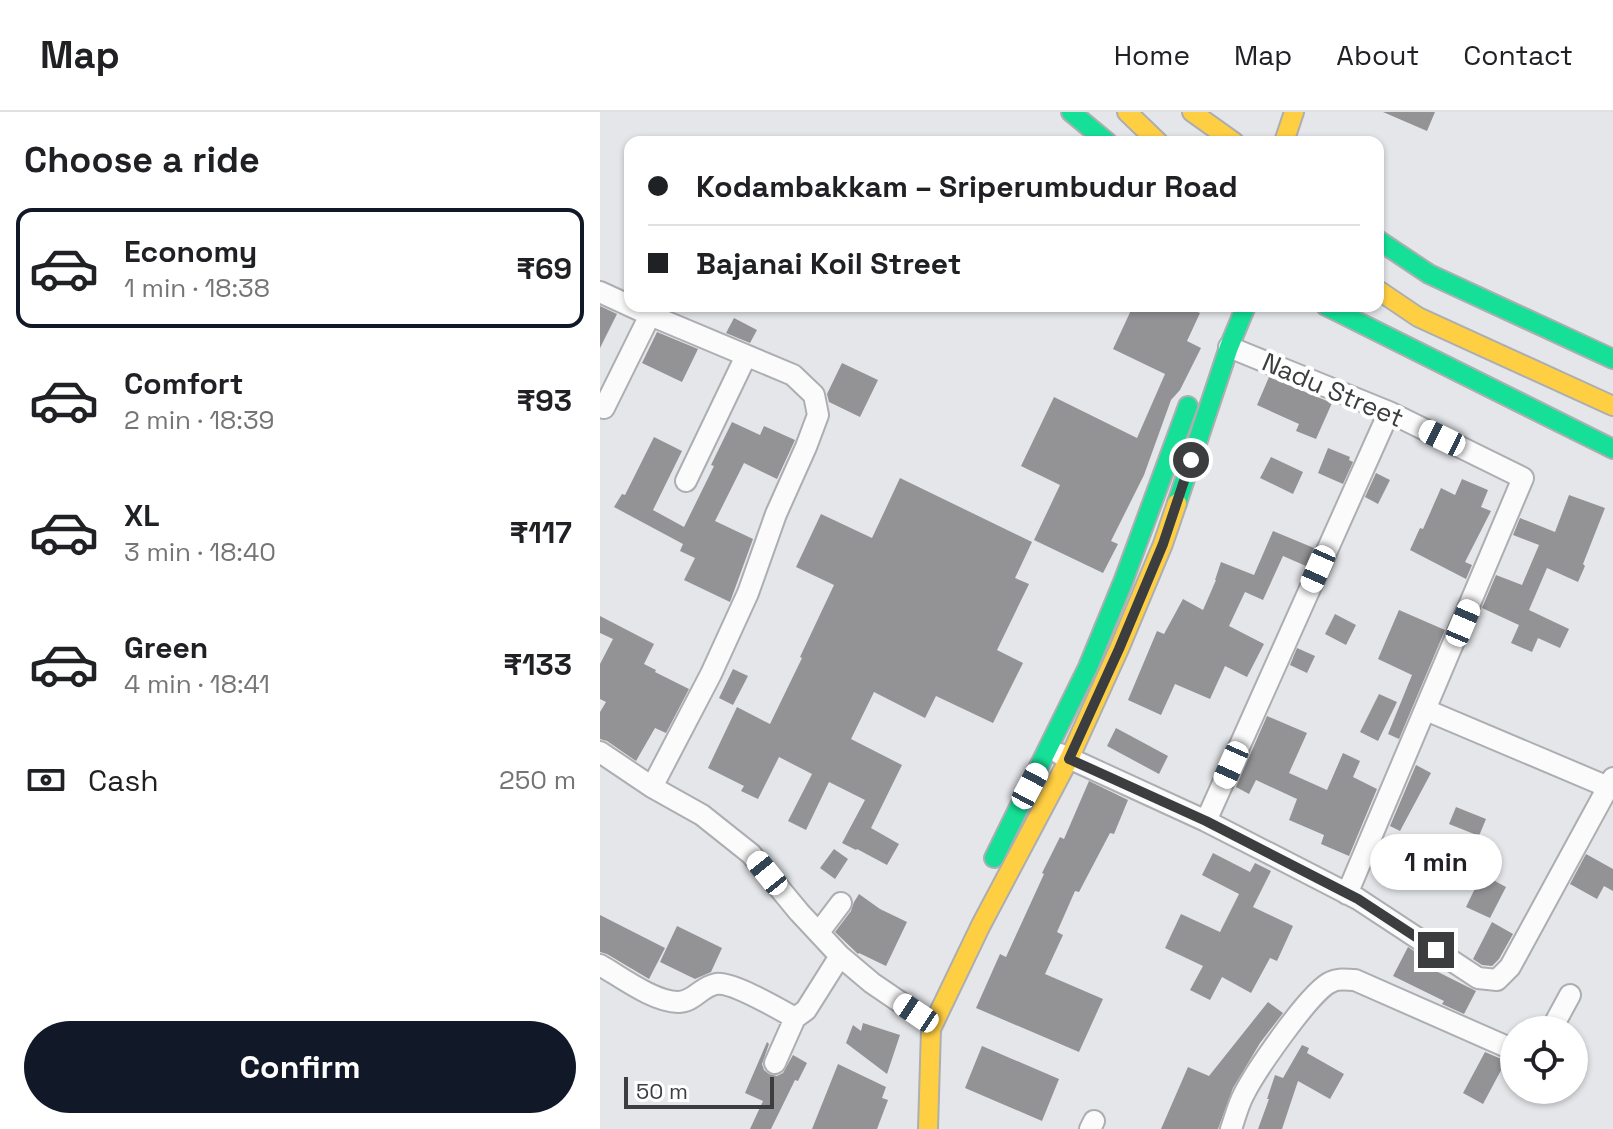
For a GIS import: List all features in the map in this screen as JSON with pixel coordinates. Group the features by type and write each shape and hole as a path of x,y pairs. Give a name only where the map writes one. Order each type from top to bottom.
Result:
{"main road":[{"path":"1071,112 1100,136"},
{"path":"1127,112 1152,136"},
{"path":"1286,136 1294,112"},
{"path":"1195,114 1226,136"},
{"path":"1384,244 1429,274 1613,359"},
{"path":"1384,294 1418,317 1613,406"},
{"path":"928,1129 931,1029 981,925 1069,759 1119,649 1163,544 1244,312"},
{"path":"1338,312 1613,449"},
{"path":"985,877 1050,749 1105,628 1196,384"}],"street":[{"path":"600,292 624,303"},
{"path":"643,312 793,375 814,395 818,415 776,514 748,593 711,674 652,787"},
{"path":"604,408 650,315"},
{"name":"Nadu Street","path":"1229,347 1389,412 1523,478 1426,710"},
{"path":"686,481 746,356"},
{"path":"1206,821 1389,412"},
{"path":"1050,749 1206,821 1347,894 1478,978 1497,980 1510,967 1611,782 1426,710 1347,894"},
{"path":"600,752 652,787 702,815 751,854 840,956 872,983 917,1013"},
{"path":"819,932 841,903"},
{"path":"775,1063 795,1018 806,1010 840,956"},
{"path":"600,965 654,996 676,1002 691,1000 702,989 718,983 731,986 795,1018"},
{"path":"1231,1129 1243,1096 1265,1059 1304,1008 1327,983 1335,980 1355,980 1500,1044"},
{"path":"1559,1016 1570,995"}],"building":[{"path":"1383,112 1435,112 1427,131"},
{"path":"600,306 617,314 600,348"},
{"path":"1130,312 1200,313 1187,341 1201,348 1180,390 1171,400 1144,475 1111,541 1118,544 1103,573 1034,540 1060,485 1021,466 1054,397 1137,438 1165,374 1113,349"},
{"path":"734,318 757,330 750,343 726,333"},
{"path":"657,332 698,349 682,382 642,363"},
{"path":"842,363 878,380 860,417 829,402 827,394"},
{"path":"1269,377 1332,403 1316,439 1296,431 1299,424 1257,405"},
{"path":"732,422 760,435 764,426 795,440 777,479 744,463 715,521 753,539 730,602 684,580 695,558 680,551 683,544 614,507 622,494 625,495 654,437 682,451 653,510 684,527"},
{"path":"1328,448 1350,457 1349,460 1353,462 1343,484 1318,473"},
{"path":"1271,457 1303,472 1293,494 1260,478"},
{"path":"1376,473 1390,480 1378,504 1365,497"},
{"path":"900,478 1032,542 1015,578 1029,584 997,650 1023,663 993,723 936,696 925,718 874,692 851,739 902,765 871,828 899,844 887,865 842,843 865,800 829,782 806,830 788,821 812,774 779,757 758,799 741,791 744,786 708,768 737,707 770,724 802,658 834,585 796,567 821,514 872,538"},
{"path":"1462,479 1488,490 1481,507 1491,511 1465,562 1472,565 1466,579 1410,550 1441,488 1455,495"},
{"path":"1569,495 1605,508 1578,582 1547,568 1529,610 1569,629 1560,648 1538,638 1532,652 1511,643 1519,625 1482,608 1496,575 1522,585 1539,545 1513,535 1520,518 1555,532"},
{"path":"1273,531 1314,548 1306,566 1283,556 1263,600 1245,592 1229,626 1264,644 1247,677 1225,666 1210,699 1175,684 1161,715 1128,700 1157,631 1164,634 1183,599 1203,610 1221,562 1254,575"},
{"path":"1399,610 1445,630 1399,739 1388,734 1412,675 1378,659"},
{"path":"1335,614 1356,625 1346,645 1325,634"},
{"path":"600,616 654,644 644,664 689,689 666,733 655,728 636,761 600,739 600,712 606,702 600,699 600,664 613,639 600,633"},
{"path":"1297,648 1315,656 1307,673 1290,665"},
{"path":"733,669 748,676 733,705 719,698"},
{"path":"1379,694 1397,702 1378,741 1360,732"},
{"path":"1267,716 1307,733 1289,773 1327,790 1343,753 1360,761 1353,777 1377,789 1349,856 1321,844 1324,835 1289,820 1297,799 1256,780 1249,794 1236,787"},
{"path":"1116,728 1168,756 1159,774 1107,746"},
{"path":"1416,765 1431,773 1400,831 1390,826"},
{"path":"1089,781 1128,800 1114,834 1110,833 1079,892 1075,891 1057,932 1063,935 1045,974 1103,999 1079,1052 976,1008 1000,954 1006,957 1042,873 1060,837 1064,839"},
{"path":"1456,807 1486,819 1479,836 1449,824"},
{"path":"834,849 848,859 835,879 820,868"},
{"path":"1213,853 1250,872 1255,863 1271,871 1253,907 1293,926 1277,961 1270,958 1251,993 1222,977 1210,1000 1190,990 1203,966 1165,948 1181,914 1220,932 1239,894 1202,875"},
{"path":"1586,854 1613,869 1613,891 1604,886 1597,899 1570,884"},
{"path":"1482,874 1506,887 1490,918 1466,907"},
{"path":"859,894 907,922 886,966 858,954 835,932"},
{"path":"600,915 665,948 649,979 600,952"},
{"path":"1492,922 1513,934 1492,966 1482,965 1473,959"},
{"path":"677,926 722,948 711,972 695,979 660,962"},
{"path":"1408,947 1432,963 1430,968 1476,991 1464,1014 1393,976"},
{"path":"1268,1002 1283,1013 1260,1043 1233,1088 1218,1129 1161,1129 1188,1067 1209,1076"},
{"path":"863,1023 900,1035 887,1074 846,1043 853,1025 861,1031"},
{"path":"767,1042 762,1064 769,1074 777,1076 783,1073 793,1055 807,1063 771,1129 750,1129 763,1101 745,1093"},
{"path":"1302,1045 1309,1048 1307,1053 1344,1074 1330,1099 1298,1081 1282,1129 1258,1129 1275,1075 1283,1078"},
{"path":"982,1046 1059,1079 1042,1121 965,1088"},
{"path":"1485,1052 1500,1058 1500,1072 1483,1104 1463,1093"},
{"path":"838,1064 886,1087 882,1098 888,1100 877,1129 812,1129"}],"traffic: fast":[{"path":"1071,112 1100,136"},
{"path":"1384,244 1429,274 1613,359"},
{"path":"1177,503 1244,312"},
{"path":"1338,312 1613,449"},
{"path":"994,858 1088,667 1188,406"}],"traffic: slow":[{"path":"1127,112 1152,136"},
{"path":"1192,112 1226,136"},
{"path":"1286,136 1294,112"},
{"path":"1384,294 1418,317 1613,406"},
{"path":"928,1129 931,1029 981,925 1069,759 1119,649 1177,503"}],"route":[{"path":"1191,460 1163,544 1069,759 1206,821 1358,899 1436,950"}]}
